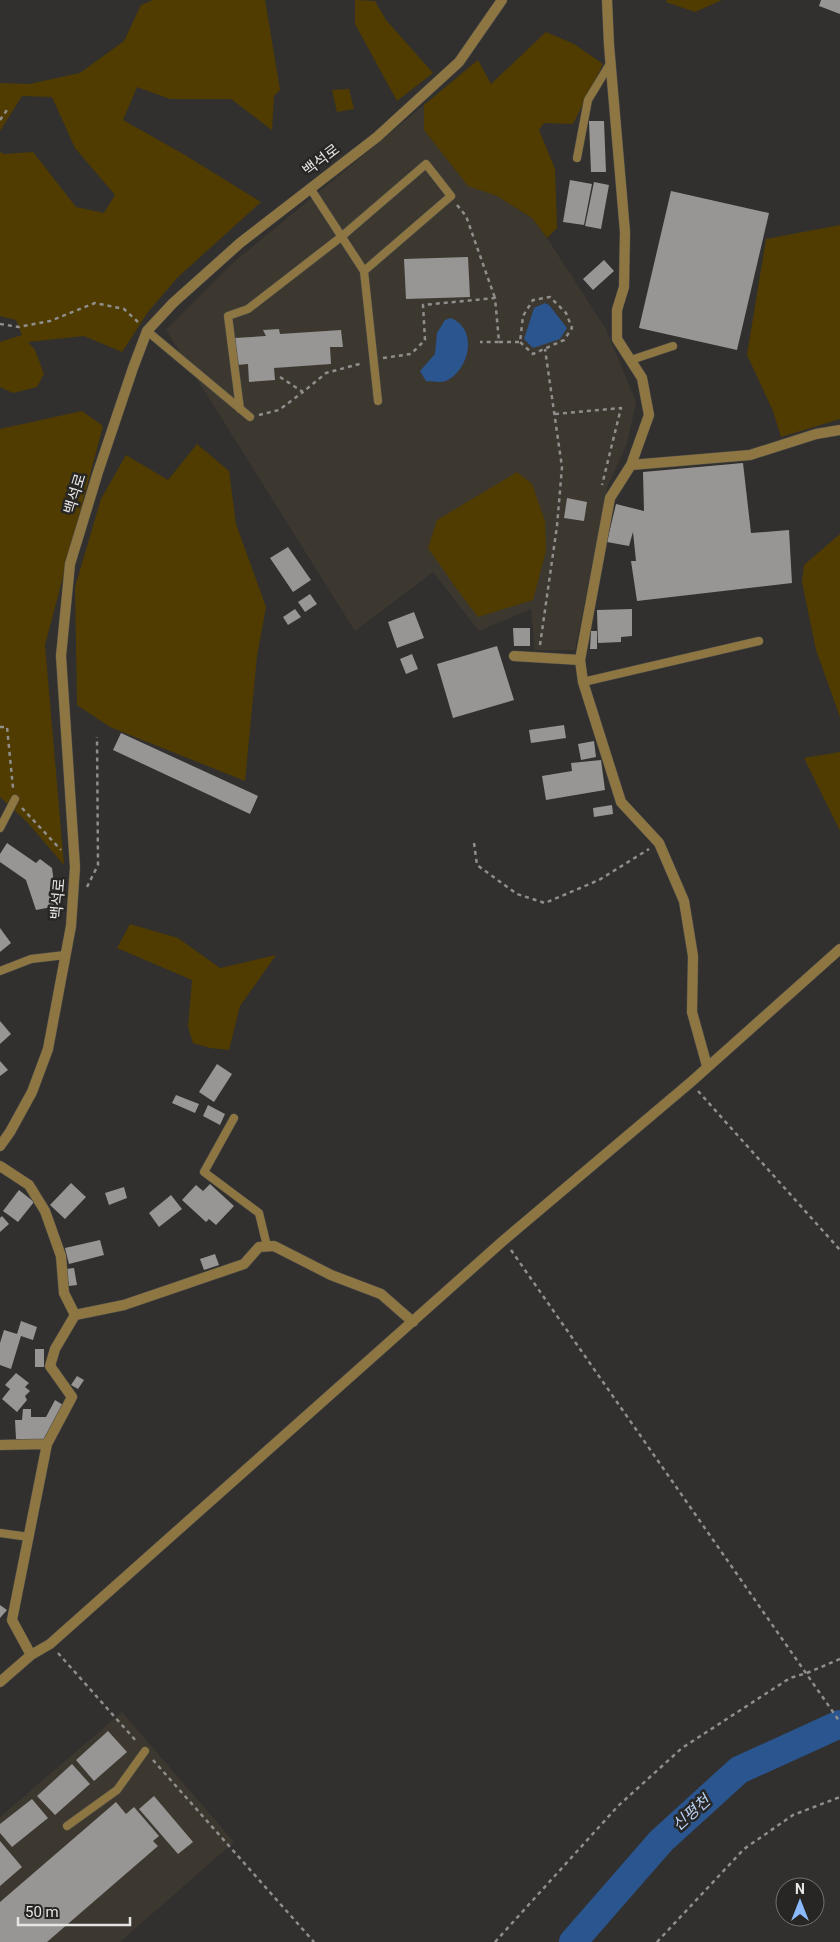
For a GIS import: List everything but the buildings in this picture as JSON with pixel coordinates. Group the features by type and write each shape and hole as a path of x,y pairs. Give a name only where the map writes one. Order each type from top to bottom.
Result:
{"street":[{"name":"백석로","path":"0,1146 32,1092 48,1049 71,926 76,867 61,656 70,564 104,453 147,331 173,304 240,243 377,137 459,62 502,0"},
{"path":"607,0 625,232 624,288 617,310 617,339 642,378 649,415 631,466 610,498 580,660 583,682 621,802 659,843 684,901 693,956 692,1012 707,1066"},
{"path":"631,466 750,455 816,434 840,430"},
{"path":"514,656 580,660"},
{"path":"0,1682 31,1655 50,1644 504,1240 691,1082 840,949"},
{"path":"0,1166 29,1185 45,1211 61,1256 64,1293 75,1315"},
{"path":"31,1655 12,1620 47,1444 72,1397 50,1366 54,1349 75,1315 124,1305 244,1264 259,1247 274,1246 331,1275 381,1294 413,1322"},
{"path":"0,1445 47,1444"}],"lane":[{"path":"577,158 588,100 611,62"},
{"path":"240,409 228,316 248,309 341,237 426,164 451,196 364,271"},
{"path":"310,188 364,271 378,401"},
{"path":"147,331 250,417"},
{"path":"631,360 673,346"},
{"path":"583,682 760,641"},
{"path":"0,828 14,799"},
{"path":"0,971 31,959 66,955"},
{"path":"234,1118 204,1172 259,1213 267,1246"},
{"path":"0,1533 29,1537"},
{"path":"66,1826 117,1790 145,1751"}],"path":[{"path":"0,120 10,108"},
{"path":"451,196 466,216 495,298 499,342"},
{"path":"480,342 520,342 533,354 564,340 572,328 566,313 550,297 533,300 523,316 520,342"},
{"path":"250,417 280,410 326,372 374,360 411,354 426,340 423,305 495,298"},
{"path":"0,324 19,327 50,321 95,303 124,309 147,331"},
{"path":"545,349 562,468 557,526 539,645 549,646"},
{"path":"280,378 304,392"},
{"path":"555,414 621,408 600,493"},
{"path":"0,727 7,727 14,799 76,867"},
{"path":"85,891 98,865 97,737"},
{"path":"474,843 478,865 517,894 545,902 600,880 659,843"},
{"path":"691,1082 840,1250"},
{"path":"504,1240 840,1722"},
{"path":"50,1644 314,1942"},
{"path":"495,1942 618,1806 682,1748 790,1678 840,1659"},
{"path":"657,1942 744,1850 793,1815 840,1797"}],"shaded area":[{"path":"153,0 265,0 280,90 274,96 272,130 231,99 170,99 137,87 123,120 185,155 261,202 177,278 148,312 122,352 84,336 28,342 35,350 44,374 37,387 13,393 0,387 0,342 22,335 16,320 0,316 0,152 4,154 33,152 76,207 104,213 115,195 75,148 52,97 22,96 0,131 0,83 29,84 80,73 124,41 141,5"},
{"path":"355,0 375,1 386,20 433,73 397,101 355,24"},
{"path":"667,0 722,0 695,12 666,2"},
{"path":"546,32 574,44 603,64 573,124 544,123 539,130 555,169 557,228 547,238 532,218 497,196 468,186 424,130 424,105 478,60 491,84"},
{"path":"349,89 354,109 337,112 332,90"},
{"path":"424,105 424,130 468,185 497,196 532,218 547,238 606,329 636,402 627,444 608,485 575,650 535,650 531,609 479,631 433,572 355,631 166,330 234,262"},
{"path":"840,225 840,419 781,437 773,411 747,355 766,239"},
{"path":"82,411 103,426 45,645 64,865 27,822 0,797 0,429"},
{"path":"197,444 229,471 236,524 266,607 257,656 245,781 110,727 77,705 75,587 101,499 126,455 168,480"},
{"path":"517,472 532,484 545,521 546,551 533,600 478,617 428,548 437,520"},
{"path":"840,534 840,717 816,650 802,582 804,565"},
{"path":"840,752 840,831 804,758"},
{"path":"130,924 178,938 220,968 276,955 240,1006 229,1050 210,1048 193,1043 188,1027 192,980 117,948"},
{"path":"122,1712 234,1842 120,1942 0,1942 0,1817"}],"water":[{"path":"545,303 549,305 567,328 560,339 533,348 524,339 534,308"},
{"path":"451,318 460,324 465,331 468,340 468,350 465,359 454,376 446,381 426,381 420,371 435,354 437,333 445,320"}],"waterway":[{"name":"신평천","path":"573,1942 661,1841 739,1770 840,1724"}]}
